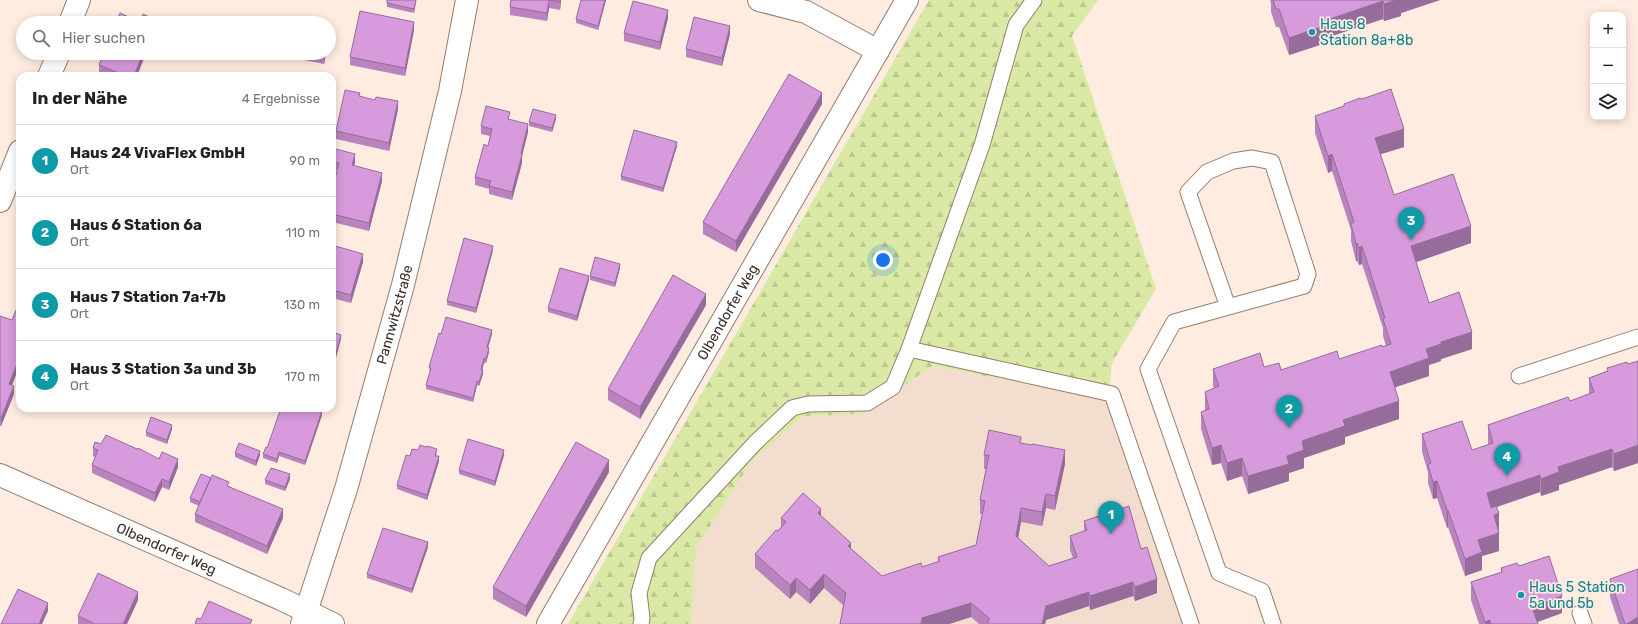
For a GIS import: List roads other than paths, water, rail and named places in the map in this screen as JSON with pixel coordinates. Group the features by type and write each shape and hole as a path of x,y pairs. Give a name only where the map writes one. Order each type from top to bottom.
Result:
{"street":[{"path":"73,16 80,0"},
{"name":"Pannwitzstraße","path":"305,617 346,489 403,285 450,91 467,0"},
{"path":"759,0 806,12 878,51"},
{"name":"Olbendorfer Weg","path":"548,624 907,0"},
{"path":"52,72 56,60"},
{"path":"0,201 16,161"},
{"name":"Olbendorfer Weg","path":"0,475 305,617 333,624"}],"lane":[{"path":"641,624 642,618 639,593 649,558 755,443 792,408 808,404 867,402 893,387 909,350 982,145 1016,25 1034,0"},
{"path":"1228,307 1188,192 1206,172 1233,161 1252,158 1272,162 1308,274 1304,286 1174,322 1148,369 1219,573 1262,591 1273,624"},
{"path":"1519,376 1638,337"},
{"path":"909,350 1112,394 1191,624"}],"place":[{"name":"Haus 8 Station 8a+8b","path":"1312,32"},
{"name":"Haus 7 Station 7a+7b","path":"1411,240"},
{"name":"Haus 6 Station 6a","path":"1289,428"},
{"name":"Haus 3 Station 3a und 3b","path":"1507,476"},
{"name":"Haus 24 VivaFlex GmbH","path":"1111,534"},
{"name":"Haus 5 Station 5a und 5b","path":"1521,595"}]}
